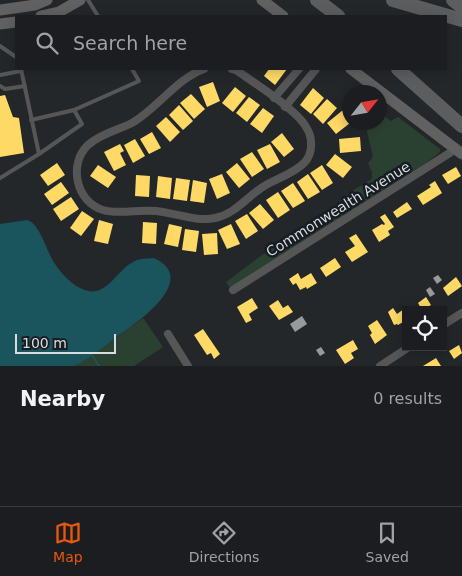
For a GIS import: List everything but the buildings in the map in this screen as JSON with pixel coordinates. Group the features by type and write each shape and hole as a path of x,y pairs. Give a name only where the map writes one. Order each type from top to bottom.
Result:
{"highway":[{"path":"317,0 337,15"},
{"path":"393,0 445,15"},
{"path":"453,0 462,7"},
{"path":"447,16 462,20"},
{"path":"399,70 462,126"},
{"path":"405,70 462,114"}],"street":[{"path":"0,10 35,5 46,0"},
{"path":"46,15 59,12 80,0"},
{"path":"262,0 282,15"},
{"path":"0,24 15,22"},
{"path":"202,70 185,79 143,116 94,140 86,147 80,156 77,178 79,189 91,204 111,212 154,210 200,219 222,216 264,186 295,170 306,161 311,148 309,131 305,124 236,70"},
{"path":"274,98 298,70"},
{"path":"285,107 315,70"},
{"path":"352,70 459,152"},
{"name":"Commonwealth Avenue","path":"232,290 459,152"},
{"path":"447,322 462,313"},
{"path":"168,334 188,366"},
{"path":"380,366 403,351"}],"lane":[{"path":"88,0 97,15"},
{"path":"0,46 15,56"},
{"path":"0,75 21,70 38,154"},
{"path":"32,120 74,110 139,81 133,70"},
{"path":"0,86 5,89 25,86"},
{"path":"0,178 82,124 74,110"}],"green space":[{"path":"398,117 440,149 440,152 426,163 230,288 226,282 262,255 331,210 347,194 372,179 372,172 368,163 373,157 367,130 387,130 387,118 391,121"},
{"path":"143,318 163,347 134,366 73,366 92,355"}],"water":[{"path":"27,220 36,227 60,271 80,288 97,291 110,283 128,265 141,259 154,258 167,267 171,278 168,289 160,301 136,323 95,354 78,364 73,366 0,366 0,224"}],"waterway":[{"path":"92,355 99,366"}]}
